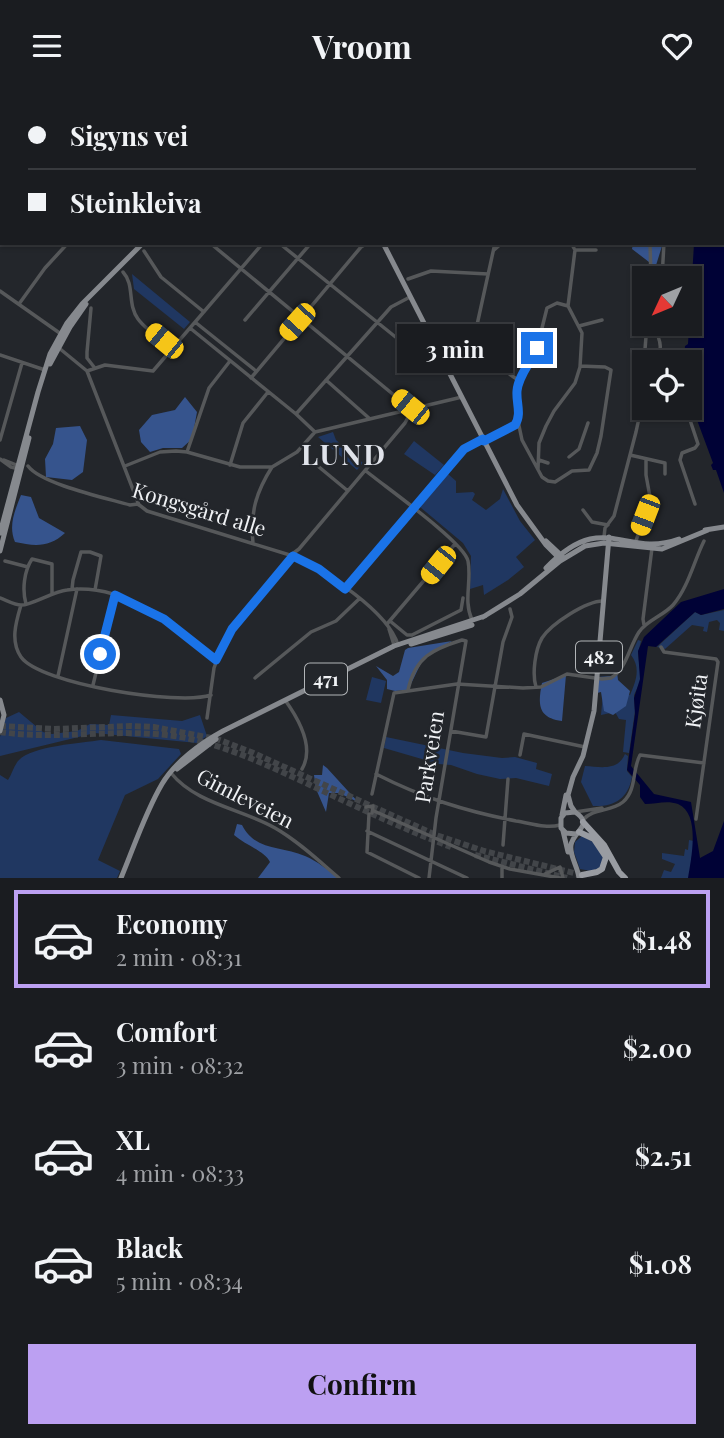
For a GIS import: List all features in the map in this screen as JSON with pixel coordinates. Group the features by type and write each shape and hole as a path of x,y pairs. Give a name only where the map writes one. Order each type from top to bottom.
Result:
{"highway":[{"path":"583,821 604,845 625,878"},
{"path":"578,833 594,839 606,857 602,869 579,877"},
{"path":"579,877 593,878"}],"main road":[{"path":"0,533 21,467 46,370 63,335 76,311 141,245"},
{"path":"384,245 523,517 561,556"},
{"path":"0,551 4,518"},
{"name":"471","path":"606,540 669,547 708,530 724,527"},
{"name":"471","path":"121,878 160,787 202,744 396,646 485,616 520,594 561,556 588,539 636,541 652,546"},
{"name":"482","path":"575,812 569,800 569,788 585,747 594,711 606,540"},
{"path":"0,700 4,718 0,731"},
{"path":"0,708 0,723"},
{"name":"482","path":"579,877 562,828 562,815 569,779 585,747"},
{"path":"562,815 568,811 575,812 583,821 571,848 579,877"},
{"path":"562,828 569,834 578,833"}],"street":[{"path":"426,91 449,91"},
{"path":"19,304 45,268 66,245"},
{"path":"211,245 412,410"},
{"path":"87,372 94,367 111,365 153,371 261,245"},
{"path":"281,245 402,341 432,350"},
{"path":"245,320 310,245"},
{"path":"251,378 364,245"},
{"path":"495,245 477,325 477,336 493,365 519,380"},
{"path":"494,250 500,245"},
{"path":"538,469 539,443 554,411 575,383 580,366 583,338 568,306 575,250 572,245"},
{"path":"650,245 651,266"},
{"path":"663,266 664,245"},
{"path":"575,250 596,250"},
{"path":"144,251 161,277 204,311"},
{"path":"408,279 430,271 488,274"},
{"path":"123,272 131,284 131,301 138,319 173,348"},
{"path":"0,291 63,335"},
{"path":"296,414 395,304 410,297"},
{"path":"568,306 557,303 547,308 537,348 519,380 516,393 518,421 524,445 543,478 548,481 555,482 572,471 589,470 597,453 611,370 605,367 580,366"},
{"path":"92,308 87,352 94,367"},
{"path":"579,326 602,320"},
{"path":"195,322 256,372"},
{"path":"190,328 315,432"},
{"path":"56,350 71,358 87,372 139,505"},
{"path":"0,355 46,370"},
{"path":"187,452 211,384 230,361"},
{"path":"0,440 22,363"},
{"path":"326,380 370,419"},
{"path":"230,465 243,423 268,392"},
{"path":"253,543 254,502 261,485 272,467 297,452 315,432 462,397"},
{"path":"207,718 216,660 232,629 366,471 405,423 412,410"},
{"path":"606,540 608,525 614,516 639,420"},
{"path":"691,420 698,439 697,446 681,454 680,459 695,504"},
{"path":"345,589 464,449 512,427 518,421"},
{"path":"569,457 580,446 588,422"},
{"path":"125,466 165,451 187,452 246,468 272,467"},
{"path":"630,455 665,463 665,474"},
{"name":"Kongsgård alle","path":"1,459 59,485 130,505 139,505 148,511 294,556 319,569 388,622 396,646"},
{"path":"636,541 650,497 646,459"},
{"path":"539,460 548,463"},
{"path":"319,467 348,491"},
{"path":"366,471 455,544 467,558 467,606 473,622"},
{"path":"583,510 592,522 608,525"},
{"path":"372,794 392,694 397,691 457,684 495,687 545,686 567,674 611,678 618,673 644,625 676,601 704,541"},
{"path":"455,544 388,622 407,635 412,635 461,610 463,598"},
{"path":"644,625 652,546"},
{"path":"58,676 66,644 78,558 84,551 101,556 95,590"},
{"path":"52,594 52,564 32,559 15,631 17,651 28,665 58,676 150,697 211,695"},
{"path":"5,561 28,567"},
{"path":"0,598 23,605 75,589 115,595 164,619 216,660"},
{"path":"93,685 115,595"},
{"path":"254,678 312,632 336,621 359,599"},
{"path":"536,687 536,660 544,636 580,608 603,601"},
{"path":"451,731 486,737 505,637 511,620 510,609"},
{"name":"Parkveien","path":"408,690 418,667 428,653 462,640 466,641 457,684 429,878"},
{"name":"Kjøita","path":"661,647 664,652 716,659 718,662 696,819"},
{"path":"285,700 304,735 306,762 302,769"},
{"path":"520,755 524,734 585,747"},
{"path":"583,821 590,813 626,799 641,754 704,763"},
{"name":"Gimleveien","path":"171,773 199,796 279,830 339,878"},
{"path":"376,774 440,803 505,819 562,828"},
{"path":"503,845 508,779"},
{"path":"575,812 611,807"},
{"path":"419,878 369,854 366,849 367,831 372,813 502,867 543,875 561,878 560,867 543,875"},
{"path":"367,831 467,878"},
{"path":"502,867 502,878"}],"shaded area":[{"path":"633,245 662,245 656,266 649,266 649,262 632,249"},
{"path":"694,245 724,245 724,493 716,470 713,470 711,465 713,463 697,420 702,420 702,350 685,350 688,344 688,336 702,336 702,266 693,266"},
{"path":"132,274 190,322 184,329 134,289"},
{"path":"185,397 197,412 192,439 182,448 163,448 150,452 141,442 139,430 152,415 175,410"},
{"path":"80,426 87,440 83,472 72,480 46,477 45,459 53,444 56,428"},
{"path":"333,432 336,440 363,463 357,470 318,437"},
{"path":"414,441 444,465 435,475 404,454"},
{"path":"448,474 456,481 456,493 473,492 475,494 472,500 486,510 500,499 503,489 520,521 535,540 516,557 524,567 484,595 483,585 470,589 471,556 463,543 420,507"},
{"path":"21,495 31,497 39,518 65,533 41,545 15,542 12,524"},
{"path":"724,589 724,609 701,615 695,612 656,647 648,646 631,766 654,794 691,802 700,858 713,851 724,821 724,878 688,878 693,838 690,817 678,804 645,804 640,797 640,785 627,770 635,714 634,698 640,679 638,651 644,637 681,602"},
{"path":"724,610 724,631 719,630 720,623 717,620 709,622 707,632 703,631 704,627 692,625 665,649 657,647 695,612 701,615"},
{"path":"638,640 641,641 638,653 641,680 634,695 635,711 629,753 623,752 626,720 619,719 615,712 601,715 603,693 616,686 630,695 637,670 631,655"},
{"path":"452,641 424,657 408,690 387,689 387,680 376,666 393,676 399,672 405,650 408,648"},
{"path":"617,672 618,680 630,691 626,706 613,715 604,711 601,692 597,693 597,677 613,676"},
{"path":"566,675 562,721 544,713 540,697 542,683"},
{"path":"372,677 386,681 381,703 366,700"},
{"path":"19,712 43,732 52,734 77,731 90,724 109,725 111,715 182,721 200,715 207,736 197,743 95,733 0,756 0,737 6,718"},
{"path":"386,737 463,753 515,757 537,763 536,769 552,774 549,786 516,778 500,779 477,774 384,748"},
{"path":"101,740 179,749 181,754 158,779 125,795 98,860 120,871 117,878 0,878 0,775 8,780 19,760 35,751"},
{"path":"625,754 628,756 627,771 632,777 627,791 614,803 593,806 581,782 585,766 613,766"},
{"path":"323,765 358,802 339,793 329,793 326,812 316,789 314,775 322,775"},
{"path":"237,824 242,825 254,840 305,856 339,878 258,878 270,862 234,835"},
{"path":"582,836 593,842 603,857 602,867 591,871 580,869 574,852 575,842"},
{"path":"689,840 694,841 689,878 661,878 664,870 671,872 675,864 662,859 662,853 684,856"}],"tunnel":[{"path":"0,726 54,729 154,727 217,739 436,835 484,851 582,875"},
{"path":"0,732 46,735 140,733 202,742 264,764 451,847"},
{"path":"475,855 567,878"}],"district":[{"name":"LUND","path":"344,455"}],"route":[{"path":"100,654 115,595 164,619 216,660 232,629 293,556 319,569 345,589 464,449 515,425 519,415 516,397 518,383 537,348"}]}
